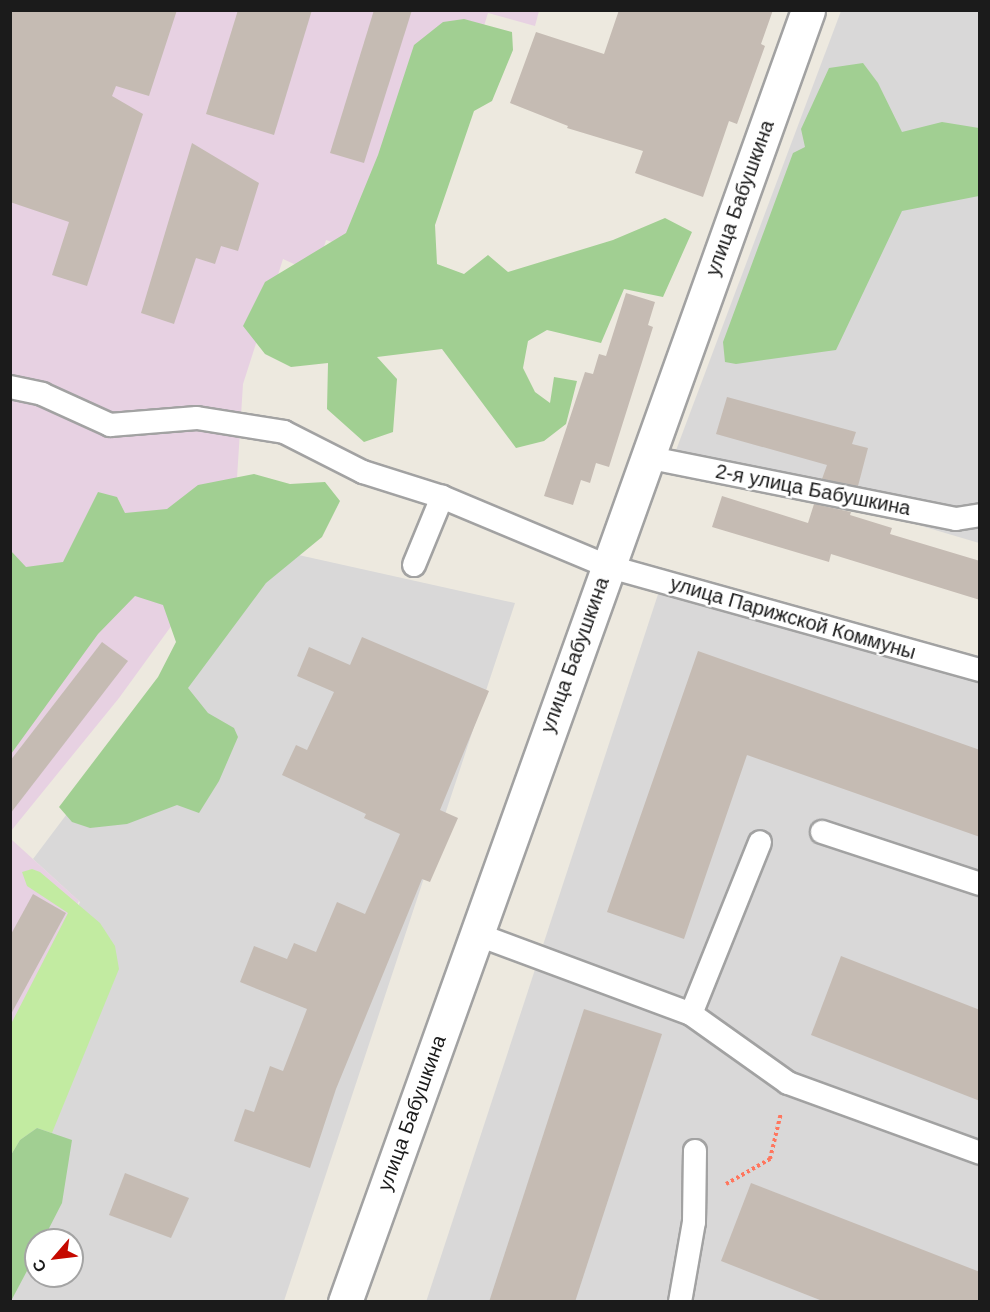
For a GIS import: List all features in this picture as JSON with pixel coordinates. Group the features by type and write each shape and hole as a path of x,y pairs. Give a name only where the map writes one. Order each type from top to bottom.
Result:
{"street":[{"name":"улица Бабушкина","path":"345,1302 646,456 808,10"}],"lane":[{"name":"улица Парижской Коммуны","path":"10,387 42,394 110,424 197,418 284,432 363,472 442,496 607,566 980,670"},
{"name":"2-я улица Бабушкина","path":"646,456 956,519 980,515"},
{"path":"414,565 442,496"},
{"path":"822,832 980,884"},
{"path":"691,1014 760,842"},
{"path":"476,934 691,1014 788,1083 980,1152"},
{"path":"680,1302 694,1222 695,1151"}],"path":[{"path":"694,1202 770,1159 788,1083"}],"shaded area":[{"path":"11,11 539,11 535,26 488,13 476,52 360,251 326,240 316,274 283,259 243,384 233,541 119,698 11,831"},
{"path":"841,11 979,11 979,543 675,453"},
{"path":"267,548 515,603 284,1301 11,1301 10,1045 80,902 33,859"},
{"path":"664,576 979,671 979,1301 426,1302"},
{"path":"11,839 79,901 11,1041"}],"green space":[{"path":"464,19 512,32 513,50 492,101 474,111 435,225 437,264 464,274 488,255 508,272 613,240 665,218 692,232 663,297 624,289 601,343 547,330 528,341 523,368 535,392 550,403 554,377 577,381 566,424 544,441 516,448 442,349 377,357 397,379 393,432 364,442 327,409 328,363 291,367 265,354 243,326 265,282 346,233 378,155 414,45 443,22"},
{"path":"863,63 878,83 902,132 942,122 979,128 979,196 902,211 836,350 736,364 725,362 723,342 793,153 805,147 801,129 829,68"},
{"path":"254,474 290,484 325,482 340,501 322,537 266,583 188,688 208,713 234,728 238,737 219,781 199,813 177,805 127,824 90,828 72,822 59,807 158,677 176,642 163,605 135,596 98,634 11,754 11,551 26,567 63,562 98,492 117,497 125,513 167,509 198,485"},
{"path":"32,869 40,872 100,923 115,946 119,969 52,1133 37,1128 20,1140 11,1155 11,1024 68,913 27,886 22,872"},
{"path":"37,1128 72,1140 62,1203 49,1228 24,1228 24,1277 11,1301 11,1155 20,1140"}],"building":[{"path":"10,10 177,10 149,96 116,86 112,96 143,114 87,286 52,275 69,222 10,202"},
{"path":"238,10 312,10 274,135 206,114"},
{"path":"374,10 412,10 364,163 330,153"},
{"path":"619,10 773,10 761,44 765,46 737,124 729,121 703,197 635,173 643,151 567,128 568,126 510,103 536,32 604,54"},
{"path":"192,143 259,183 238,251 221,246 215,264 196,258 174,324 141,313"},
{"path":"626,293 655,302 648,325 653,327 609,467 596,463 590,483 581,480 573,505 544,496 585,372 593,374 599,354 606,356"},
{"path":"727,397 856,432 852,444 868,448 858,486 822,479 827,465 716,434"},
{"path":"722,496 808,523 814,504 851,512 850,515 892,528 890,534 980,561 980,600 831,554 829,562 712,527"},
{"path":"362,637 489,691 440,810 458,818 430,882 422,879 336,1089 310,1168 234,1141 245,1109 254,1112 270,1066 283,1071 307,1009 240,982 254,946 287,959 294,943 316,952 337,902 365,914 400,834 364,818 366,814 282,775 296,745 307,750 334,692 297,676 309,647 350,665"},
{"path":"102,642 128,661 10,814 10,761"},
{"path":"698,651 980,750 980,837 747,755 684,939 607,912"},
{"path":"33,894 66,913 10,1016 10,936"},
{"path":"841,956 980,1010 980,1101 811,1035"},
{"path":"584,1009 662,1034 575,1302 489,1302"},
{"path":"125,1173 189,1198 171,1238 109,1215"},
{"path":"751,1183 980,1272 980,1302 825,1302 721,1261"}]}
